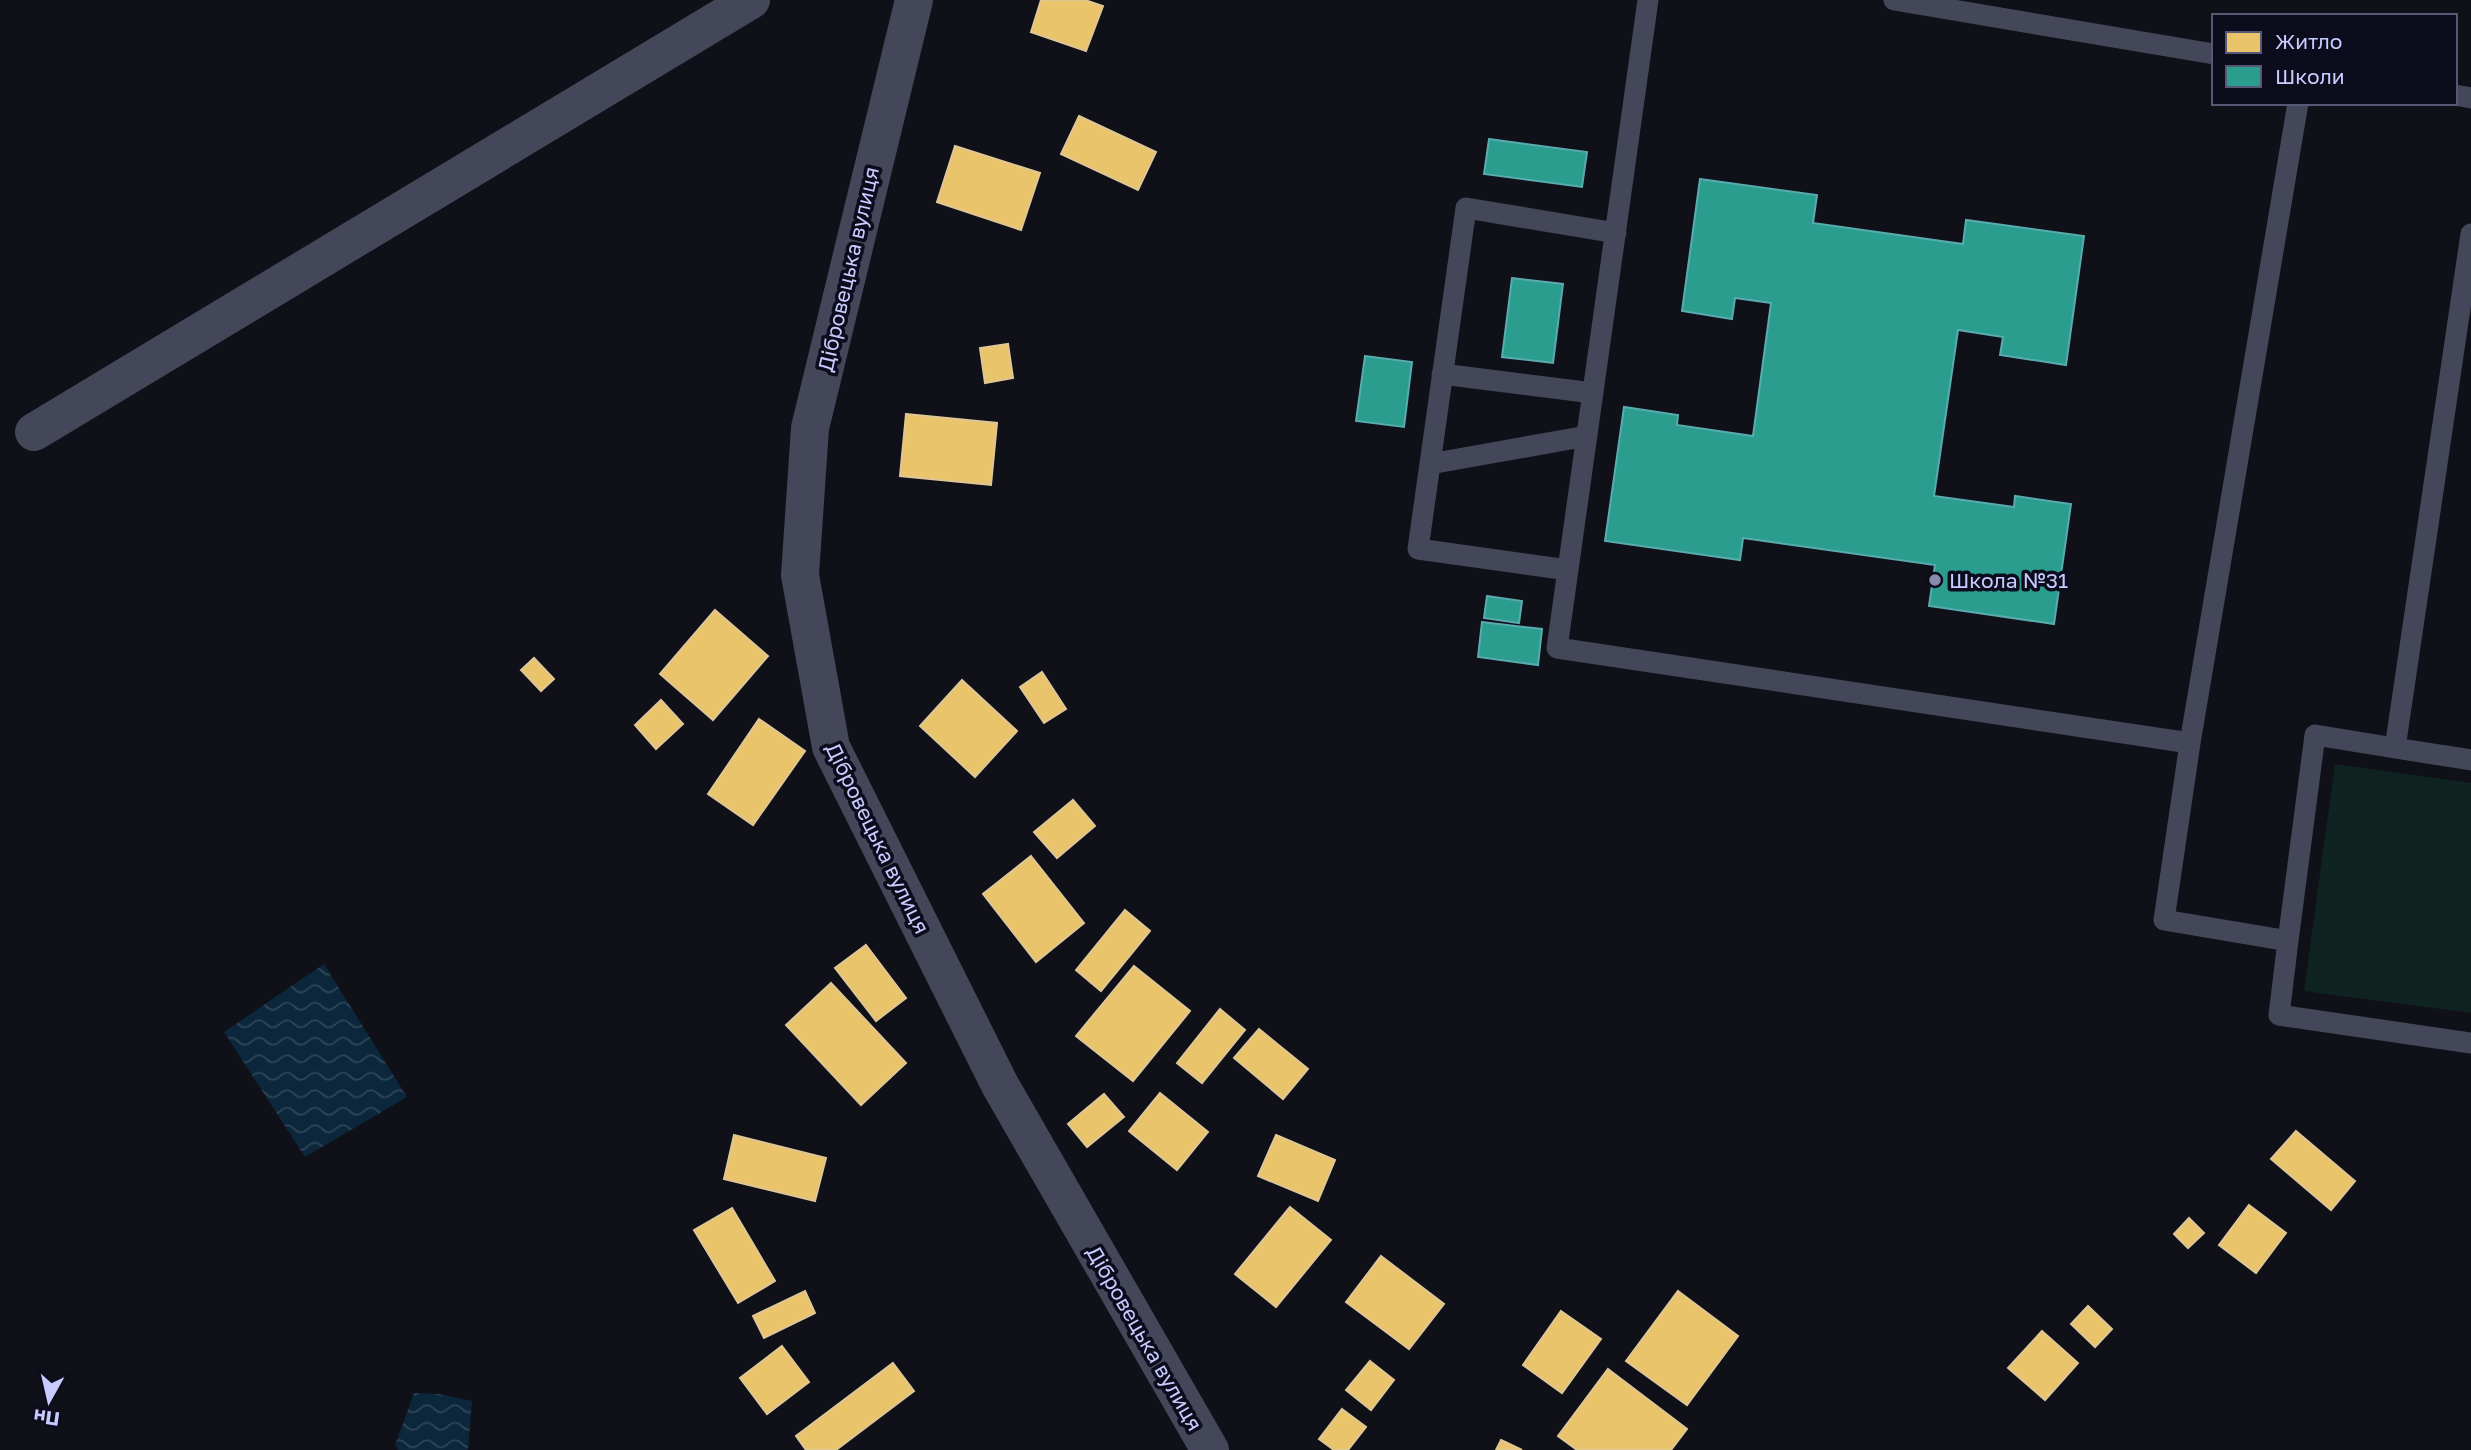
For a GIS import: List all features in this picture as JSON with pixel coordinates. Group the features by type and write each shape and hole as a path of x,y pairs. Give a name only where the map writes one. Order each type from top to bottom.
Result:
{"street":[{"path":"34,432 751,0"},
{"name":"Дібровецька вулиця","path":"914,0 810,428 800,575 831,747 1000,1086 1210,1450"}],"lane":[{"path":"1648,0 1557,648 2190,743"},
{"path":"1894,0 2212,54"},
{"path":"2288,941 2164,920 2190,743 2298,105"},
{"path":"1568,570 1418,549 1442,374 1466,208 1616,233"},
{"path":"2395,748 2471,234"},
{"path":"1442,374 1593,393"},
{"path":"1430,464 1587,436"},
{"path":"2471,760 2315,735 2279,1015 2471,1043"}],"green space":[{"path":"2335,764 2471,783 2471,1013 2304,991"}],"water":[{"path":"324,964 407,1097 305,1157 224,1032"},
{"path":"414,1393 439,1394 472,1401 468,1450 398,1450 395,1445"}],"building: Житло":[{"path":"1041,0 1085,0 1103,6 1086,51 1031,32"},
{"path":"1079,116 1156,152 1138,190 1061,154"},
{"path":"955,146 1040,173 1021,230 937,202"},
{"path":"1008,344 1013,378 985,383 980,348"},
{"path":"906,414 997,423 991,485 900,476"},
{"path":"715,610 768,656 713,720 660,674"},
{"path":"534,658 554,679 541,691 521,670"},
{"path":"1042,672 1066,709 1044,723 1020,687"},
{"path":"962,680 1017,731 975,777 920,726"},
{"path":"661,700 683,724 656,749 635,725"},
{"path":"759,719 805,751 753,825 708,794"},
{"path":"1073,800 1095,826 1057,858 1034,832"},
{"path":"1031,856 1084,923 1036,962 983,894"},
{"path":"1125,910 1150,931 1101,991 1076,970"},
{"path":"866,945 906,998 876,1021 835,968"},
{"path":"1134,966 1190,1011 1133,1081 1076,1036"},
{"path":"831,983 906,1063 861,1105 786,1025"},
{"path":"1220,1009 1245,1030 1202,1083 1177,1063"},
{"path":"1259,1029 1308,1069 1283,1099 1234,1058"},
{"path":"1160,1093 1208,1132 1177,1170 1129,1131"},
{"path":"1104,1094 1124,1117 1087,1147 1068,1124"},
{"path":"2296,1131 2355,1181 2331,1210 2271,1159"},
{"path":"734,1135 826,1158 815,1201 724,1179"},
{"path":"1276,1135 1335,1160 1318,1201 1258,1176"},
{"path":"2249,1205 2286,1233 2256,1273 2219,1245"},
{"path":"1290,1207 1331,1240 1276,1307 1235,1274"},
{"path":"732,1208 775,1281 738,1303 694,1230"},
{"path":"2189,1218 2204,1233 2188,1248 2174,1234"},
{"path":"1381,1256 1444,1304 1409,1349 1346,1302"},
{"path":"805,1291 815,1313 764,1338 753,1316"},
{"path":"1678,1291 1738,1336 1687,1405 1626,1361"},
{"path":"2088,1306 2112,1329 2095,1347 2071,1324"},
{"path":"1561,1311 1601,1339 1562,1393 1523,1365"},
{"path":"2042,1331 2078,1363 2045,1400 2008,1368"},
{"path":"782,1346 809,1382 767,1414 740,1378"},
{"path":"1370,1361 1394,1380 1371,1410 1346,1390"},
{"path":"893,1363 914,1391 836,1450 806,1450 796,1436"},
{"path":"1608,1369 1687,1429 1671,1450 1577,1450 1558,1436"},
{"path":"1342,1409 1366,1427 1348,1450 1334,1450 1319,1439"},
{"path":"1501,1440 1522,1450 1496,1450"}],"building: Школи":[{"path":"1489,139 1587,152 1582,187 1484,174"},
{"path":"1700,179 1817,195 1813,223 1963,244 1966,220 2084,236 2066,365 2000,355 2003,337 1958,330 1934,496 2014,507 2015,496 2071,504 2054,624 1929,606 1935,565 1743,538 1740,560 1605,541 1624,407 1678,415 1677,425 1753,436 1771,303 1735,298 1732,319 1682,311"},
{"path":"1512,278 1563,284 1553,363 1502,357"},
{"path":"1365,356 1412,362 1404,427 1356,421"},
{"path":"1487,596 1522,601 1519,623 1484,618"},
{"path":"1482,622 1542,629 1538,665 1478,657"}],"place":[{"name":"Школа №31","path":"1935,580"}]}
